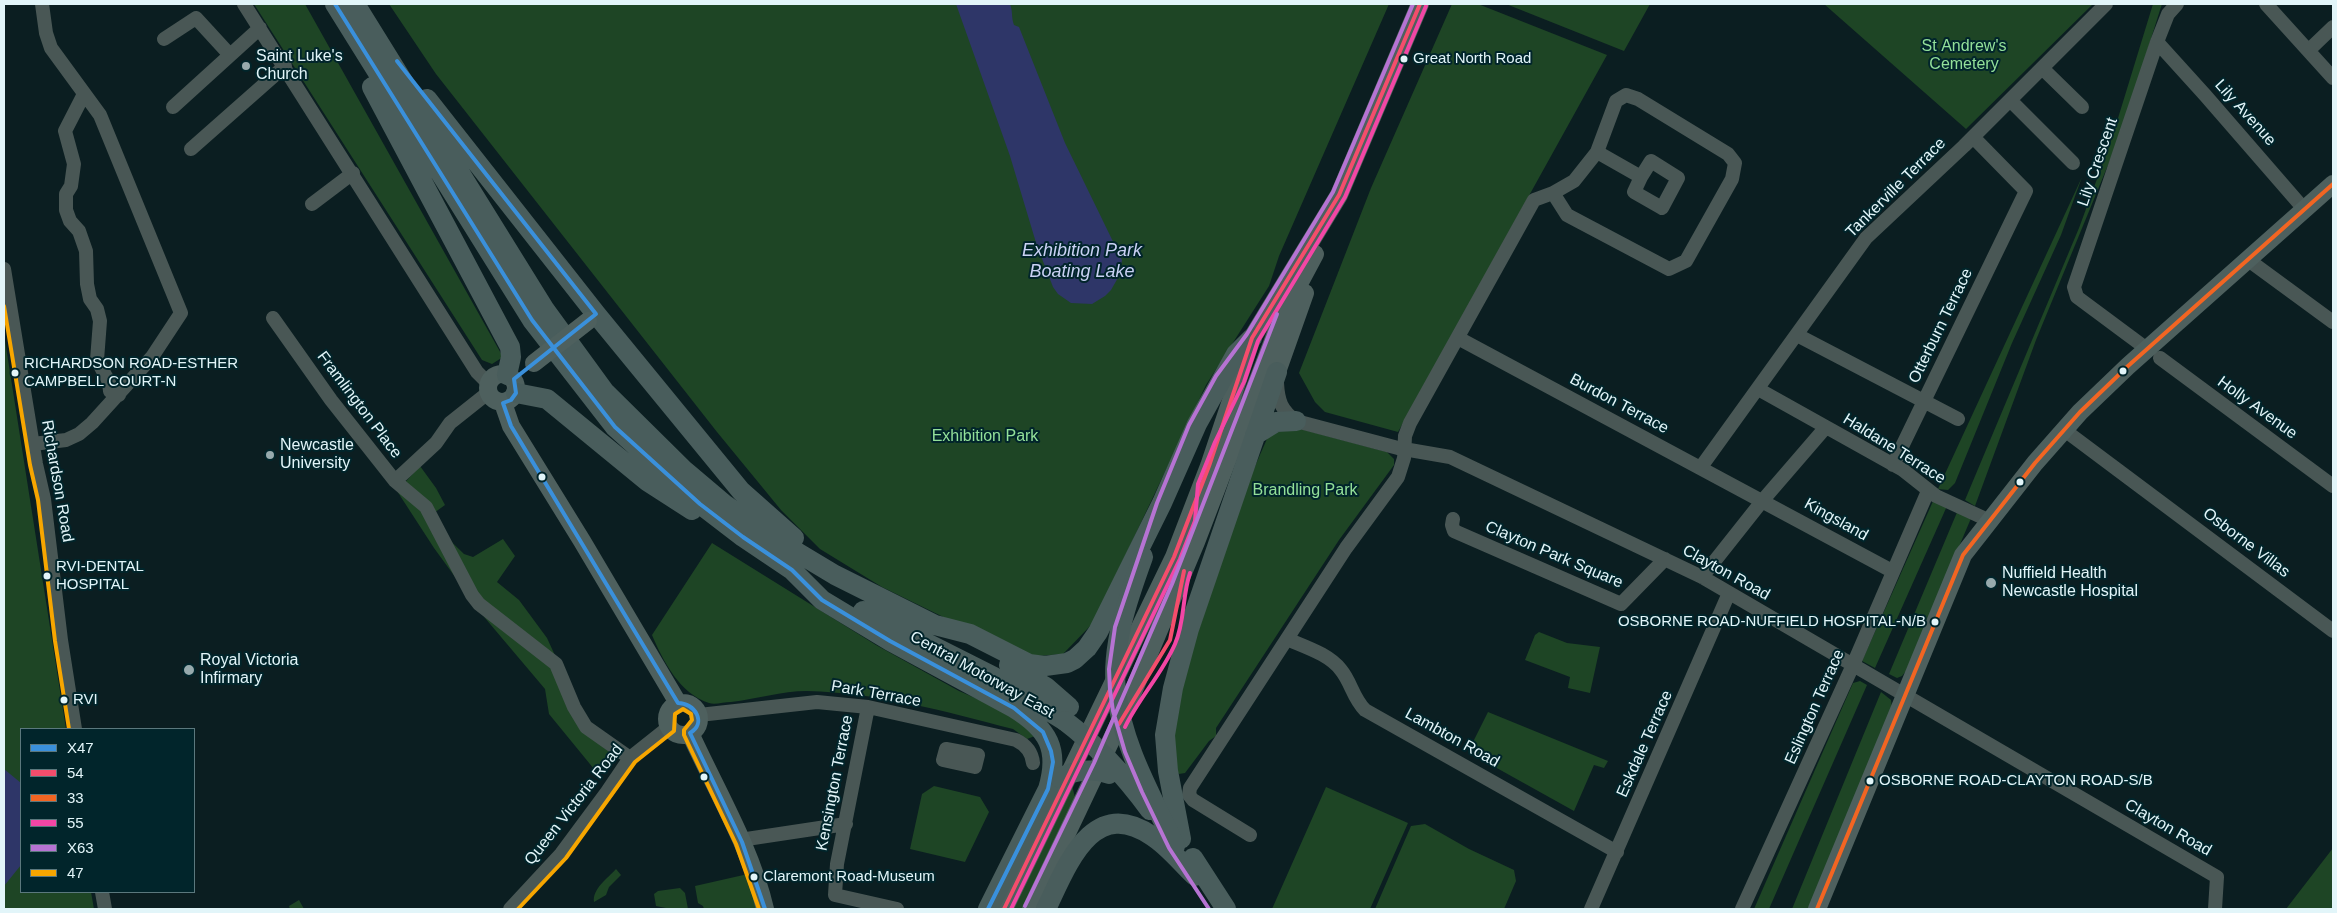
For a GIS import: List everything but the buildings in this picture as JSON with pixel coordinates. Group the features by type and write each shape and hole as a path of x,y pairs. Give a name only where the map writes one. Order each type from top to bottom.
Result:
{"highway":[{"path":"329,4 507,341 511,357 510,388 547,399 647,481 682,505 743,537"},
{"path":"335,4 532,320 615,427 660,469 743,537 792,570 859,606 1033,720 1048,740 1054,758 1052,774 1054,784"},
{"path":"360,11 592,318 741,491 780,528 816,555 827,588"},
{"path":"360,11 545,310 604,391 685,471 724,504 765,533 827,588 859,606 970,634 1029,664 1057,666 1075,659 1087,648 1098,632 1151,529"},
{"path":"1178,843 1129,746 1116,690 1115,669 1121,629 1134,580 1151,529 1213,394 1236,354 1252,338"},
{"path":"1178,843 1165,735 1173,688 1209,570 1277,372"},
{"path":"1255,435 1276,422 1296,420"},
{"name":"Central Motorway East","path":"859,606 1067,714 1106,743 1159,808 1194,876 1216,909"},
{"name":"Central Motorway East","path":"935,625 1002,660 1046,687 1178,843 1226,909"},
{"path":"988,909 1054,784 1068,773 1091,770 1109,774 1143,793 1159,808"},
{"path":"1046,909 1077,848 1086,837 1104,827 1130,825 1154,837 1194,876"}],"main road":[{"path":"1189,540 1209,466 1252,338 1339,195 1420,4"},
{"path":"1817,909 1904,695 1981,516 2064,429 2154,353 2247,259 2333,184"},
{"path":"1277,372 1334,218 1339,195"},
{"path":"1031,909 1103,758 1189,540 1284,312 1334,218"},
{"path":"510,388 494,376 489,388 494,400 510,388 534,363 592,318"},
{"path":"510,388 510,426 582,541 678,704"},
{"path":"1004,909 1181,560"},
{"path":"678,704 689,704 695,708 699,715 698,725 690,734 679,735 669,727 668,713 678,704"},
{"path":"690,734 740,840 765,909"}],"street":[{"path":"33,444 66,440 79,434 119,395 152,357 181,313 100,115 51,48 46,33 42,4"},
{"path":"244,4 477,372 489,388"},
{"name":"Tankerville Terrace","path":"1701,468 1866,238 1973,137 2106,4"},
{"name":"Lily Crescent","path":"2074,292 2074,287 2157,42 2168,14 2177,4"},
{"path":"2266,4 2333,78"},
{"path":"164,39 196,18 230,55"},
{"path":"2309,50 2333,27"},
{"path":"173,107 260,28"},
{"name":"Lily Avenue","path":"2157,42 2206,94 2304,209"},
{"path":"191,149 285,66"},
{"path":"2042,68 2082,107"},
{"path":"84,94 65,131 74,164 71,186 66,194 66,210 70,220 80,231 83,241 88,292 100,321 97,360 109,382 110,391 119,395"},
{"path":"1250,835 1193,800 1189,795 1190,788 1346,548 1398,477 1405,436 1410,423 1534,200 1553,193 1574,181 1597,152 1616,101 1626,95 1638,99 1728,154 1735,163 1732,179 1686,261 1668,269 1567,215 1553,193"},
{"path":"2010,100 2072,163"},
{"name":"Otterburn Terrace","path":"1893,465 2026,191 1973,137"},
{"path":"1597,152 1641,177"},
{"path":"312,204 352,173"},
{"path":"2247,259 2333,322"},
{"name":"Richardson Road","path":"4,269 44,499 61,640 75,728"},
{"name":"Holly Avenue","path":"2074,292 2077,297 2333,486"},
{"name":"Framlington Place","path":"273,318 331,400 395,481 436,442 450,424 489,388"},
{"path":"1797,334 1958,418"},
{"name":"Burdon Terrace","path":"1458,338 1763,500"},
{"path":"1277,372 1278,399 1285,413 1296,420"},
{"name":"Haldane Terrace","path":"1758,389 1893,465 1932,494 1981,516"},
{"name":"Clayton Road","path":"1296,420 1404,449 1450,457 1702,577 2217,877 2215,909"},
{"path":"1702,577 1763,500 1826,427"},
{"name":"Osborne Villas","path":"2064,429 2333,631"},
{"path":"395,481 426,507 472,595 479,604 556,664 574,707 586,727 630,758"},
{"name":"Eslington Terrace","path":"1742,909 1853,665 1892,571 1932,494"},
{"name":"Kingsland","path":"1763,500 1892,571"},
{"name":"Clayton Park Square","path":"1453,519 1454,531 1621,604 1664,559"},
{"name":"Eskdale Terrace","path":"1591,909 1729,593"},
{"name":"Lambton Road","path":"1287,639 1331,659 1341,669 1357,702 1365,710 1616,852"},
{"name":"Park Terrace","path":"699,715 817,702 868,707 1016,740 1029,750 1034,763"},
{"name":"Kensington Terrace","path":"868,707 837,864 834,895 897,909"},
{"name":"Queen Victoria Road","path":"510,909 561,854 608,792 630,758 669,727"},
{"path":"740,840 846,824"},
{"path":"102,893 105,909"}],"green space":[{"path":"254,4 305,4 503,357 492,364 482,360"},
{"name":"Exhibition Park","path":"389,4 1389,4 1279,256 1269,286 1206,385 1094,622 1063,654 1025,657 882,587 820,549 781,510 717,432 436,74"},
{"path":"1452,4 1478,4 1607,55 1398,432 1325,412 1315,402 1299,373 1371,188"},
{"path":"1506,4 1650,4 1624,51"},
{"name":"St Andrew's Cemetery","path":"1824,4 2093,4 1966,129"},
{"path":"2153,4 2162,4 2122,131 2036,340 1975,506 1965,500 2079,228 2111,141"},
{"path":"2082,177 2061,235 2012,343 1955,483 1948,490 1938,489"},
{"path":"4,334 66,728 20,728 20,893 91,893 94,909 4,909"},
{"name":"Brandling Park","path":"1286,425 1387,452 1394,459 1394,465 1339,540 1216,728 1216,736 1209,741 1185,773 1179,774 1175,770 1173,727 1189,658 1252,473 1270,432"},
{"path":"420,466 436,488 445,505 427,518 464,554 473,557 503,539 515,556 497,582 519,600 547,638 593,738 612,754 606,768 594,769 549,714 545,689 485,618 434,548 397,491"},
{"path":"1934,499 1947,506 1875,668 1862,661"},
{"path":"1958,510 1972,516 1906,671 1897,678 1889,674"},
{"path":"712,543 876,645 959,691 1012,714 1035,736 1027,739 1013,729 911,704 834,692 798,691 714,704 699,699 681,684 667,666 652,635"},
{"path":"1539,632 1567,643 1600,647 1590,693 1568,688 1570,677 1525,660 1535,635"},
{"path":"1860,681 1867,685 1769,909 1754,909 1853,683"},
{"path":"1881,692 1891,700 1892,708 1808,909 1792,909"},
{"path":"1488,712 1608,761 1604,768 1594,765 1574,811 1468,752"},
{"path":"934,786 980,797 989,812 965,862 910,849 922,794"},
{"path":"1072,786 1076,801 1023,909 1010,909"},
{"path":"1326,787 1408,823 1370,909 1272,909"},
{"path":"1425,824 1469,849 1514,870 1516,881 1504,909 1375,909 1411,826"},
{"path":"2333,848 2333,909 2286,909"},
{"path":"616,869 621,875 609,887 606,895 594,902 595,893 598,888"},
{"path":"748,874 757,909 704,909 698,903 695,886"},
{"path":"680,888 685,893 688,909 671,909 656,906 654,894 658,891"},
{"path":"299,900 304,909 290,909 289,906"}],"water":[{"name":"Exhibition Park Boating Lake","path":"956,4 1010,4 1014,25 1019,27 1065,143 1122,260 1119,276 1111,290 1092,304 1071,303 1058,294 1053,287 1037,246 1010,156"},
{"path":"4,769 20,782 20,866 4,886"}],"transit line":[{"name":"X47","path":"335,4 532,320 615,427 700,504 743,537 792,570 822,600 890,641 1014,708 1043,732 1051,751 1053,762 1048,789 988,909"},
{"name":"X63","path":"1209,909 1169,848 1125,752 1113,711 1110,690 1109,669 1115,627 1157,503 1189,425 1216,376 1247,334 1333,192 1413,4"},
{"name":"54","path":"1004,909 1174,557 1209,466 1252,338 1339,195 1420,4"},
{"name":"55","path":"1011,909 1180,559 1195,521 1198,484 1215,442 1244,382 1258,341 1345,197 1426,6"},
{"name":"X47","path":"397,61 596,314 514,379 516,393 511,400 503,403 511,426 678,703 689,706 697,714 698,724 690,733 742,842 765,909"},
{"name":"33","path":"1817,909 1963,555 2035,463 2080,412 2128,366 2333,184"},
{"name":"47","path":"4,306 30,465 38,500 55,641 69,728"},
{"name":"X63","path":"1025,906 1094,763 1172,584 1277,314"},
{"name":"54","path":"1119,724 1170,640 1184,571"},
{"name":"55","path":"1125,727 1164,666 1175,644 1190,573"},
{"name":"47","path":"518,909 566,858 635,762 674,731 675,714 683,709 691,714 692,720 684,730 684,735 736,844 759,909"}],"place":[{"name":"Great North Road","path":"1404,59"},
{"name":"Saint Luke's Church","path":"246,66"},
{"name":"RICHARDSON ROAD-ESTHER CAMPBELL COURT-N","path":"15,373"},
{"name":"Newcastle University","path":"270,455"},
{"name":"RVI-DENTAL HOSPITAL","path":"47,576"},
{"name":"Nuffield Health Newcastle Hospital","path":"1991,583"},
{"name":"OSBORNE ROAD-NUFFIELD HOSPITAL-N/B","path":"1935,622"},
{"name":"Royal Victoria Infirmary","path":"189,670"},
{"name":"RVI","path":"64,700"},
{"name":"OSBORNE ROAD-CLAYTON ROAD-S/B","path":"1870,781"},
{"name":"Claremont Road-Museum","path":"754,877"}]}
